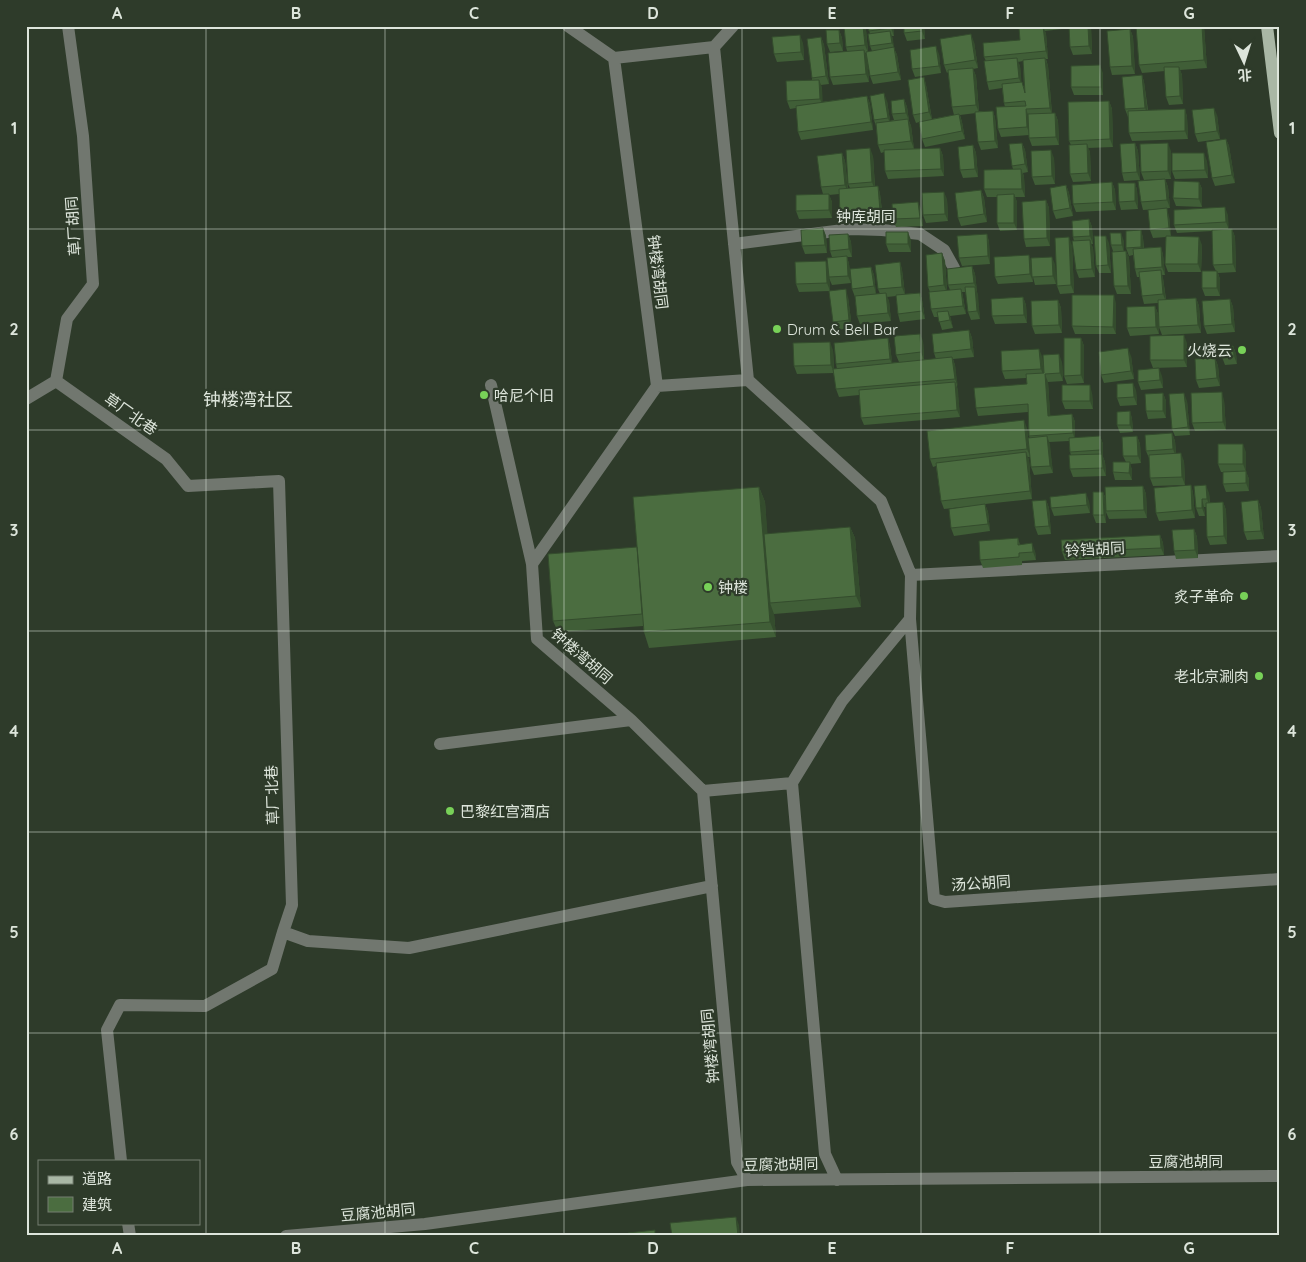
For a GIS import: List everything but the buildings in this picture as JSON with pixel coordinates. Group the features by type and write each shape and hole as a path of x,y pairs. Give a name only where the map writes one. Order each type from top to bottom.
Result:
{"main road":[{"path":"1268,26 1280,133"}],"street":[{"name":"草厂胡同","path":"56,381 67,319 93,284 83,136 68,26"},
{"path":"568,26 614,58 714,47 733,26"},
{"path":"714,47 748,380 881,501 911,575 910,619 842,702 792,783 825,1154 837,1180"},
{"name":"钟楼湾胡同","path":"614,58 657,386"},
{"name":"钟库胡同","path":"734,244 851,229 920,234 944,250 954,268"},
{"path":"532,564 657,386 748,380"},
{"path":"26,399 56,381"},
{"name":"草厂北巷","path":"56,381 166,459 188,486 278,481 292,905 284,932"},
{"name":"钟楼湾胡同","path":"491,385 532,564 538,639 631,720 703,792 736,1162 747,1180"},
{"name":"铃铛胡同","path":"911,575 1280,556"},
{"name":"汤公胡同","path":"910,619 934,899 945,902 1280,879"},
{"path":"440,744 631,720"},
{"path":"703,792 792,783"},
{"path":"122,1160 107,1030 120,1005 205,1006 272,969 284,932 308,941 409,948 712,886"},
{"name":"豆腐池胡同","path":"286,1236 426,1230 747,1180 1280,1176"}],"place":[{"name":"Drum & Bell Bar","path":"777,329"},
{"name":"火烧云","path":"1242,350"},
{"name":"哈尼个旧","path":"484,395"},
{"name":"钟楼","path":"708,587"},
{"name":"炙子革命","path":"1244,596"},
{"name":"老北京涮肉","path":"1259,676"},
{"name":"巴黎红宫酒店","path":"450,811"}],"district":[{"name":"钟楼湾社区","path":"248,399"}]}
